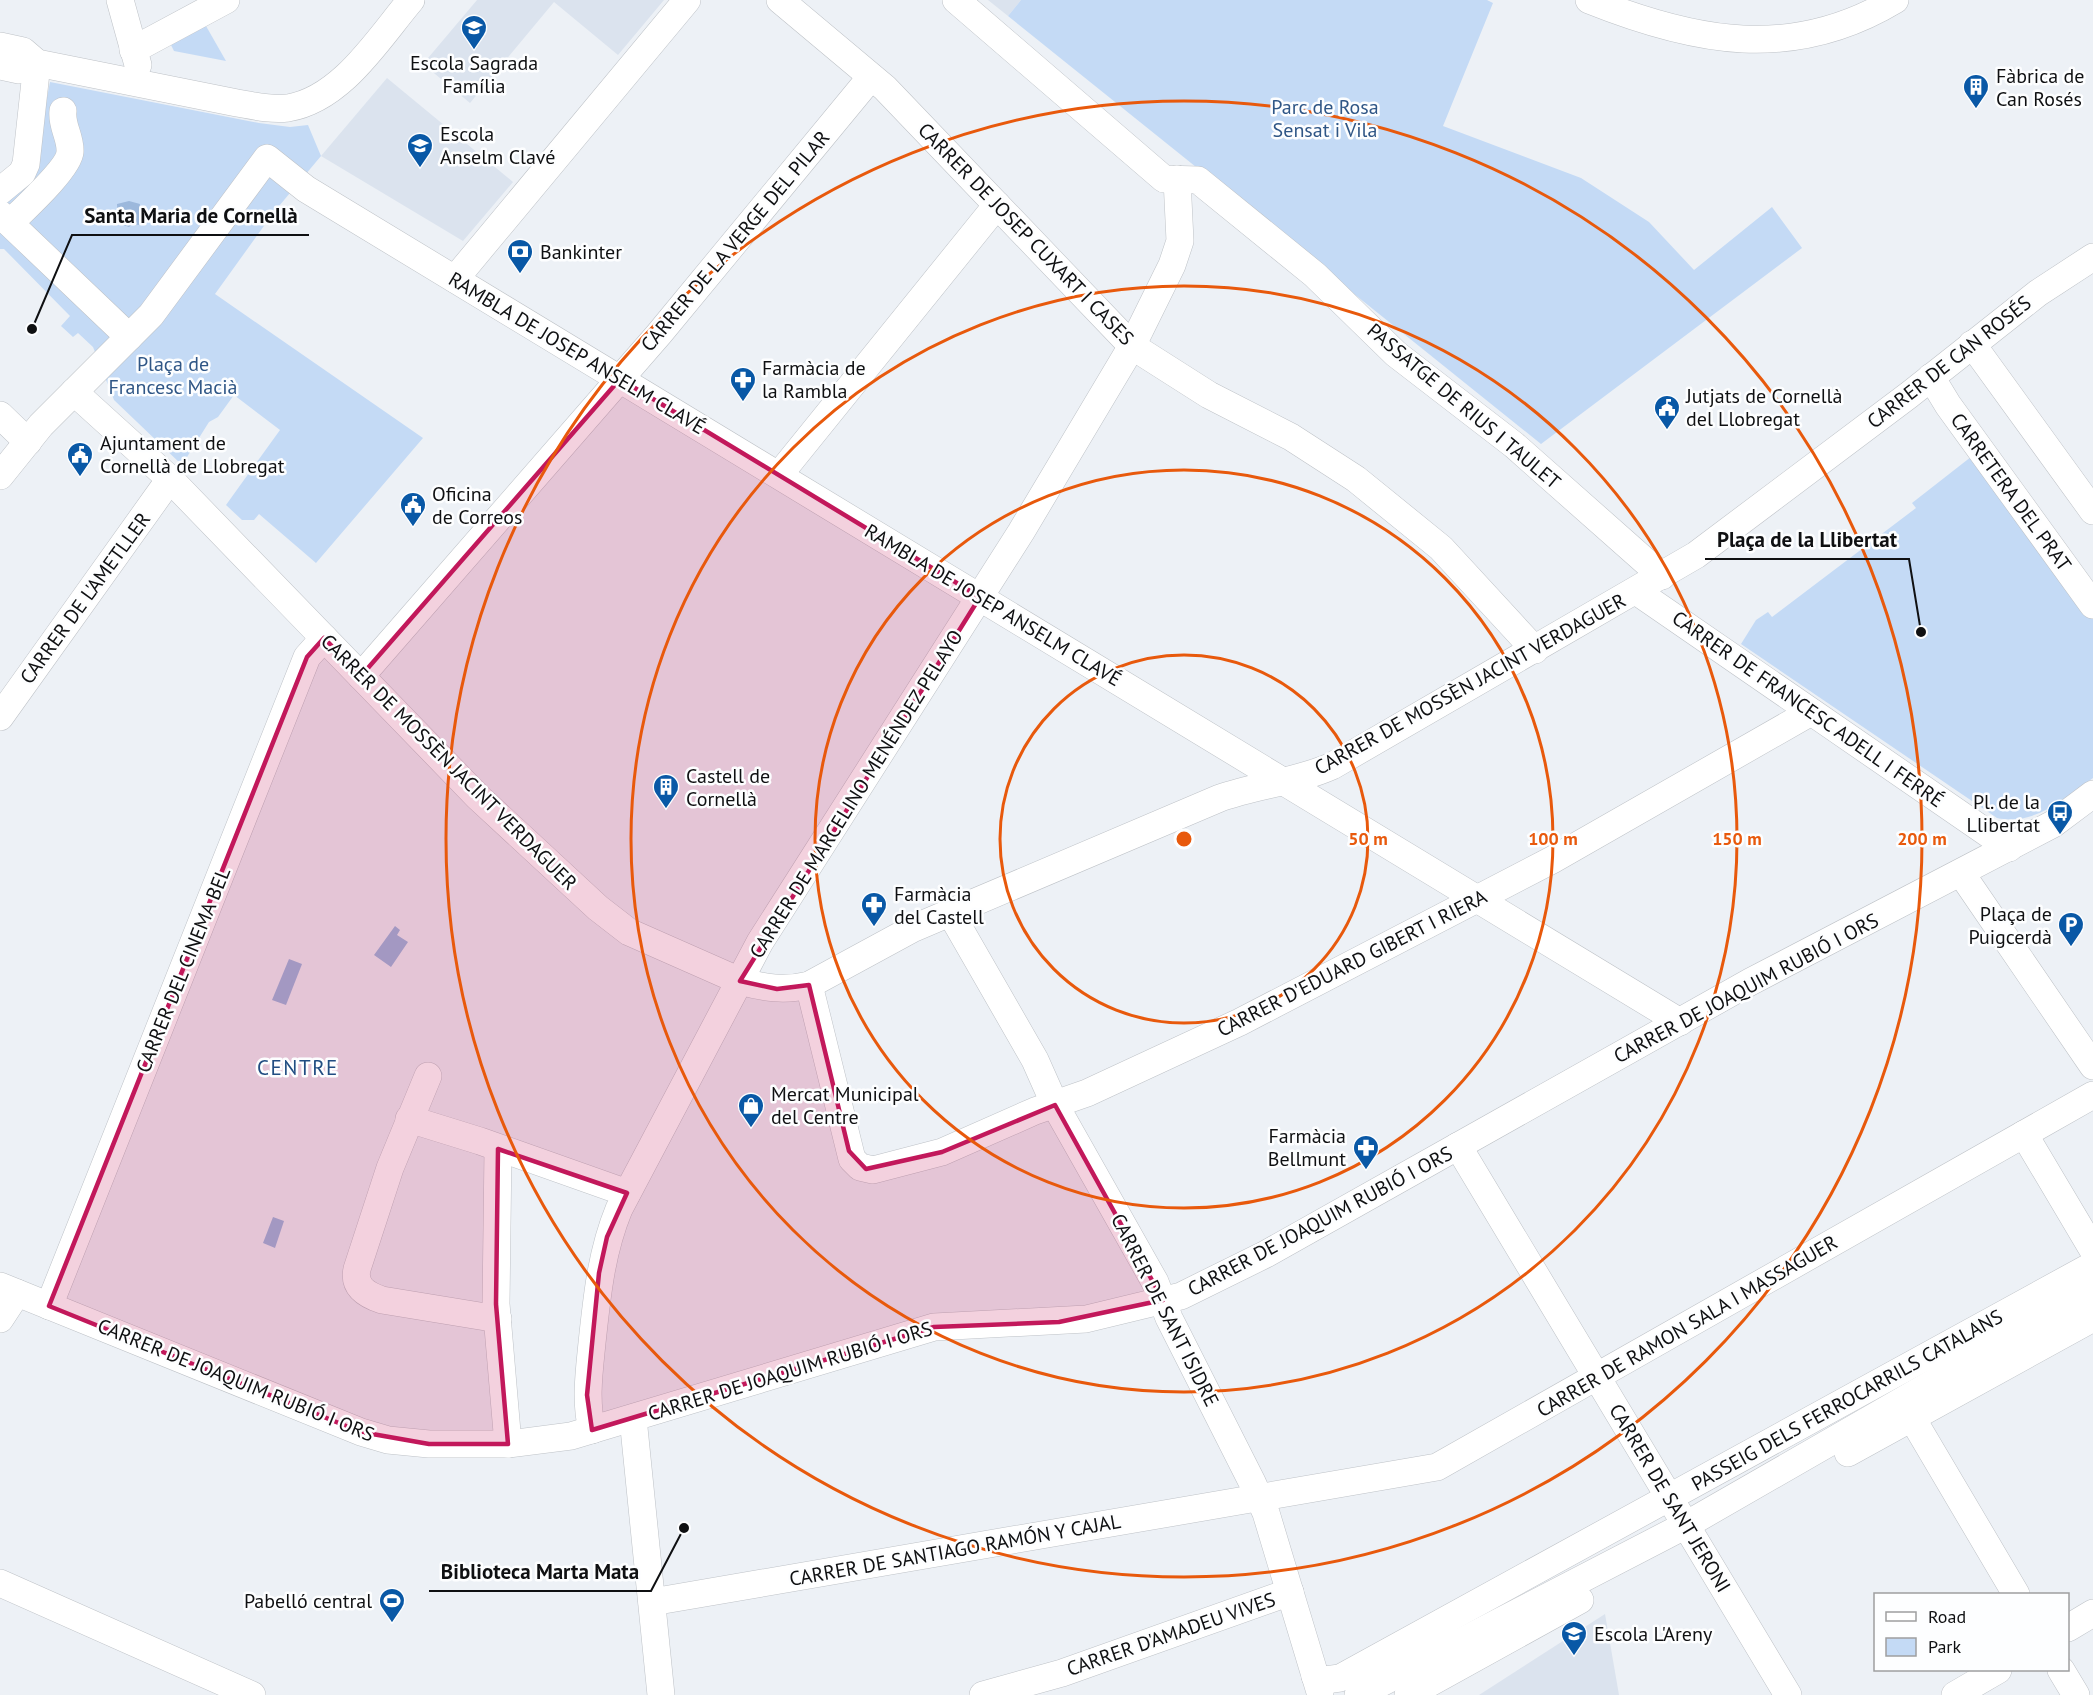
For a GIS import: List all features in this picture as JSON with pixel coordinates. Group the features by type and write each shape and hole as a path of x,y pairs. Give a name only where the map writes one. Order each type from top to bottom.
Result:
{"street":[{"path":"120,0 143,84"},
{"path":"134,50 226,0"},
{"path":"0,46 23,51 37,63 266,108 286,108 304,104 324,95 342,80 411,0"},
{"path":"455,279 687,0"},
{"name":"CARRER DE JOSEP CUXART I CASES","path":"780,0 871,77 1132,345 1209,395 1324,457 1364,485 1441,548 1535,650"},
{"name":"PASSATGE DE RIUS I TAULET","path":"956,0 1164,179 1198,180 1315,274 1396,354 1514,446 1662,576"},
{"path":"1589,0 1677,31 1715,38 1749,40 1789,38 1820,33 1866,16 1895,0"},
{"path":"0,66 19,70 37,63"},
{"path":"0,191 22,174 26,164 37,63"},
{"name":"CARRER DE LA VERGE DEL PILAR","path":"361,676 620,379 871,77"},
{"path":"0,476 34,433 129,337 5,219 68,161 70,146 63,126 63,111"},
{"name":"RAMBLA DE JOSEP ANSELM CLAVÉ","path":"129,337 151,315 267,158 306,189 1680,1022"},
{"name":"CARRER DE MARCELINO MENÉNDEZ PELAYO","path":"592,1430 587,1395 599,1273 607,1237 627,1193 760,942 980,597 1132,345 1172,265 1180,241 1177,179"},
{"path":"779,475 997,206"},
{"name":"CARRER DE CAN ROSÉS","path":"1662,576 1696,555 1932,377 2038,293 2093,257"},
{"path":"1972,344 2093,511"},
{"name":"CARRETERA DEL PRAT","path":"1932,377 1948,405 2093,605"},
{"name":"CARRER DE MOSSÈN JACINT VERDAGUER","path":"74,392 170,479 478,797 598,908 628,933 740,981 777,989 809,985 914,928 1220,798 1245,789 1314,774 1332,766 1662,576"},
{"path":"0,415 34,433"},
{"name":"CARRER DE L'AMETLLER","path":"0,717 170,479"},
{"name":"CARRER DE FRANCESC ADELL I FERRÉ","path":"1636,591 2009,848"},
{"name":"CARRER DEL CINEMA BEL","path":"49,1306 307,657 324,638"},
{"name":"CARRER D'EDUARD GIBERT I RIERA","path":"809,985 849,1151 856,1164 873,1170 942,1152 1087,1093 1240,1023 1552,860 1812,712"},
{"name":"CARRER DE JOAQUIM RUBIÓ I ORS","path":"9,1289 361,1432 388,1440 429,1444 508,1444 572,1436 934,1327 1068,1321 1181,1296 1266,1254 1680,1022 2053,824 2093,794"},
{"path":"1961,873 2093,1066"},
{"name":"CARRER DE SANT ISIDRE","path":"950,912 1035,1060 1055,1105 1155,1282 1259,1498 1318,1685"},
{"path":"428,1076 409,1119 357,1269 358,1283 369,1295 382,1300 498,1319"},
{"name":"CARRER DE RAMON SALA I MASSAGUER","path":"1259,1498 1437,1467 2093,1095"},
{"path":"409,1119 627,1193"},
{"path":"2024,1134 2093,1250"},
{"name":"CARRER DE SANT JERONI","path":"1458,1146 1788,1695"},
{"path":"498,1149 498,1319 508,1444"},
{"name":"PASSEIG DELS FERROCARRILS CATALANS","path":"1318,1685 1325,1680 1340,1678 2093,1265"},
{"path":"0,1319 9,1289"},
{"name":"PASSEIG DELS FERROCARRILS CATALANS","path":"1408,1695 1690,1532 2093,1291"},
{"name":"PASSEIG DELS FERROCARRILS CATALANS","path":"1358,1695 1690,1532 1912,1418 2093,1318"},
{"path":"633,1418 661,1695"},
{"path":"1912,1418 2015,1593"},
{"name":"CARRER DE SANTIAGO RAMÓN Y CAJAL","path":"652,1602 1259,1498"},
{"path":"0,1583 252,1695"},
{"name":"CARRER D'AMADEU VIVES","path":"983,1695 1062,1673 1290,1592"},
{"path":"2069,1627 2093,1613"},
{"path":"1955,1695 1996,1671"},
{"path":"2062,1671 2076,1695"}],"highlighted area":[{"path":"620,379 980,597 740,981 777,989 809,985 849,1151 866,1169 942,1152 1055,1105 1163,1300 1059,1322 934,1327 592,1430 587,1395 599,1273 607,1237 627,1193 498,1149 496,1304 508,1444 429,1444 361,1432 49,1306 307,657 324,638 361,676"}],"shaded area":[{"name":"Escola Sagrada Família","path":"477,0 664,0 618,55 554,2 470,103 423,64"},
{"path":"988,0 1021,0 1008,16"},
{"name":"Escola Anselm Clavé","path":"387,78 513,182 463,241 321,156"},
{"path":"129,201 140,204 139,211 142,214 139,225 132,224 129,227 118,223 117,204"},
{"path":"395,926 400,930 397,935 408,942 391,967 374,955"},
{"path":"289,959 302,964 286,1005 272,1000"},
{"path":"273,1217 284,1221 275,1248 263,1243"},
{"name":"Escola L'Areny","path":"1605,1614 1619,1695 1479,1695"}],"green space":[{"name":"Parc de Rosa Sensat i Vila","path":"1021,0 1487,0 1493,3 1443,126 1581,178 1649,222 1694,270 1772,207 1802,248 1541,444 1008,16"},
{"path":"206,26 226,61 174,51 171,45"},
{"name":"Plaça de Francesc Macià","path":"50,82 259,123 290,127 308,125 321,156 274,212 215,294 423,438 316,563 259,514 254,520 242,520 226,505 280,430 234,395 218,417 209,422 182,465 114,400 93,347 78,333 73,337 61,326 70,316 4,249 0,249 0,200 37,149"},
{"path":"1976,453 2093,615 2093,778 2048,809 2024,818 1997,818 1741,644 1756,620 1768,612 1772,617 1916,508 1912,503"}],"place":[{"name":"Escola Sagrada Família","path":"474,51"},
{"name":"Fàbrica de Can Rosés","path":"1976,110"},
{"name":"Escola Anselm Clavé","path":"420,169"},
{"name":"Bankinter","path":"520,275"},
{"name":"Santa Maria de Cornellà","path":"32,329"},
{"name":"Farmàcia de la Rambla","path":"743,403"},
{"name":"Jutjats de Cornellà del Llobregat","path":"1667,431"},
{"name":"Ajuntament de Cornellà de Llobregat","path":"80,478"},
{"name":"Oficina de Correos","path":"413,528"},
{"name":"Plaça de la Llibertat","path":"1921,632"},
{"name":"Castell de Cornellà","path":"666,810"},
{"name":"Pl. de la Llibertat","path":"2060,836"},
{"name":"Farmàcia del Castell","path":"874,928"},
{"name":"Plaça de Puigcerdà","path":"2071,948"},
{"name":"Mercat Municipal del Centre","path":"751,1129"},
{"name":"Farmàcia Bellmunt","path":"1366,1171"},
{"name":"Biblioteca Marta Mata","path":"684,1528"},
{"name":"Pabelló central","path":"392,1624"},
{"name":"Escola L'Areny","path":"1574,1657"}],"district":[{"name":"CENTRE","path":"298,1067"}]}
